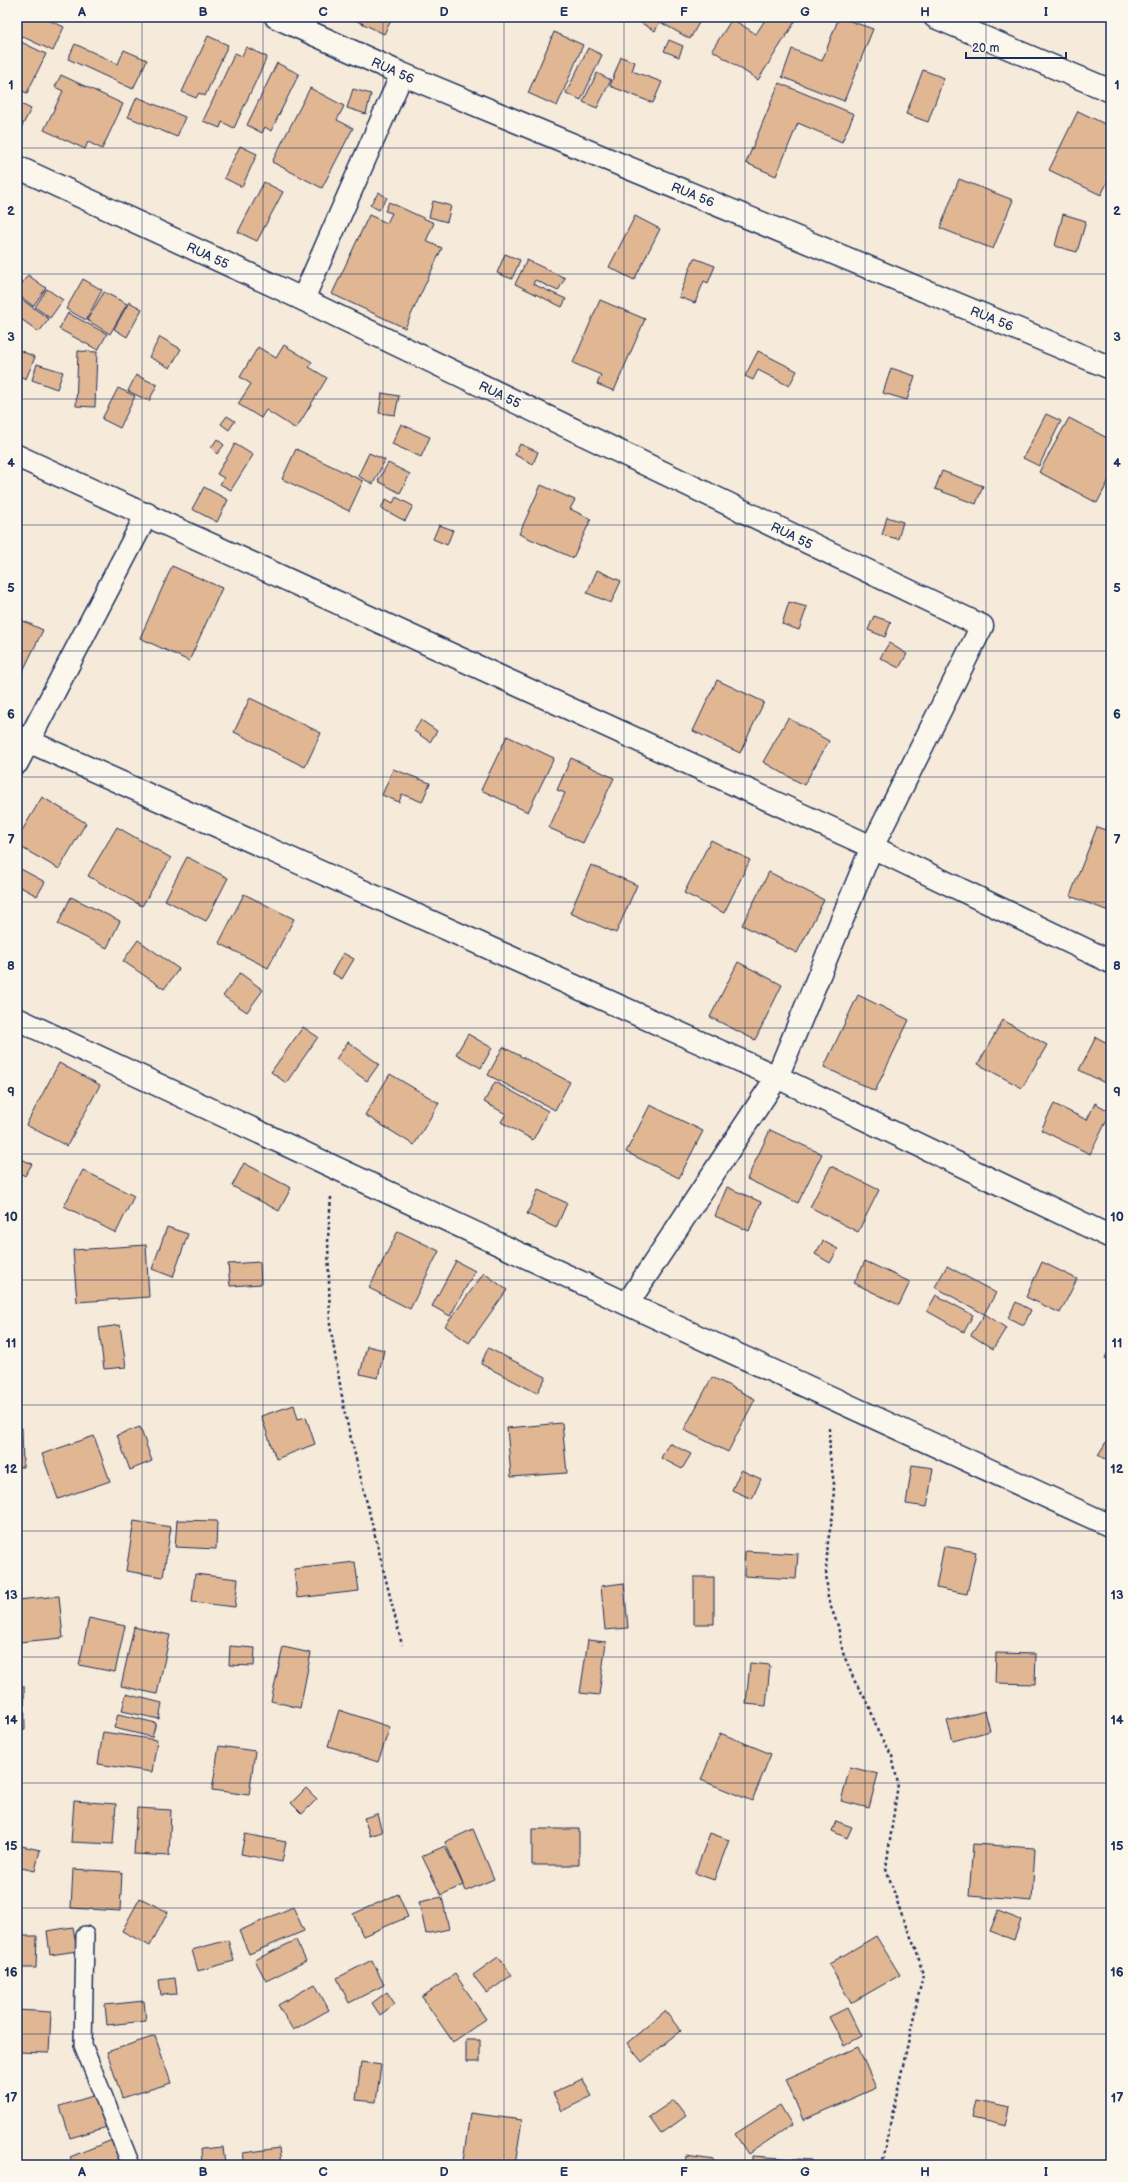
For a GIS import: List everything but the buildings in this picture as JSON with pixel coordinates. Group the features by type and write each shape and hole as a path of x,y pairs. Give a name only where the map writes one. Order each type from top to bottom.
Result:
{"street":[{"name":"RUA 56","path":"276,17 402,74 1111,368"},
{"path":"935,17 1111,91"},
{"path":"302,299 402,74"},
{"name":"RUA 55","path":"17,167 302,299 982,626 872,847"},
{"path":"17,456 147,514 872,847 1111,962"},
{"path":"17,763 23,738 147,514"},
{"path":"23,738 777,1077 1111,1237"},
{"path":"627,1304 777,1077 872,847"},
{"path":"17,1019 333,1165 627,1304 1111,1526"}],"lane":[{"path":"85,1935 82,2045 131,2165"}],"path":[{"path":"333,1165 328,1238 330,1325 344,1414 402,1645"},
{"path":"826,1396 834,1484 833,1514 828,1541 826,1571 828,1599 838,1626 843,1653 854,1680 869,1705 878,1732 892,1756 898,1784 886,1868 904,1922 916,1948 923,1975 881,2165"}]}
